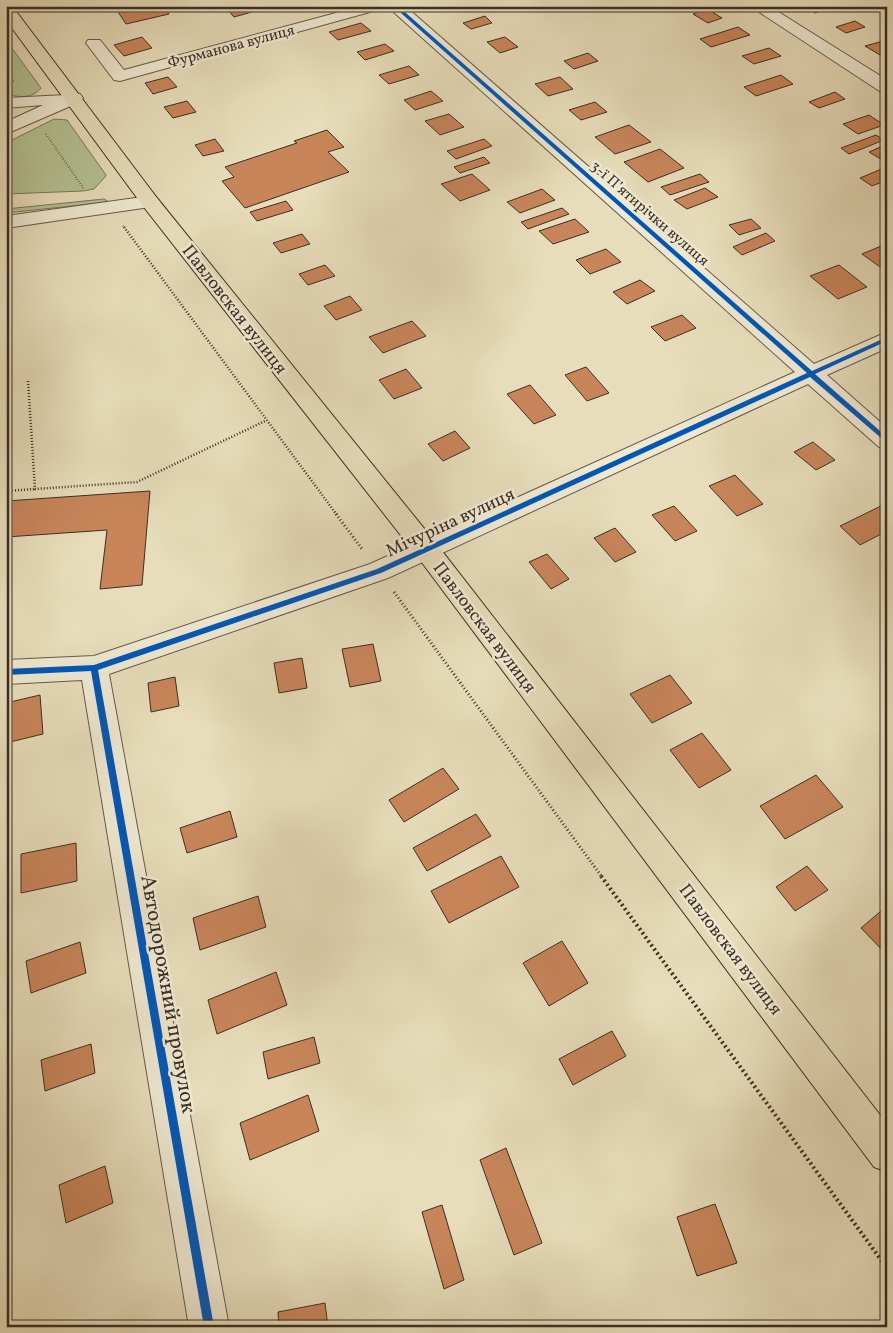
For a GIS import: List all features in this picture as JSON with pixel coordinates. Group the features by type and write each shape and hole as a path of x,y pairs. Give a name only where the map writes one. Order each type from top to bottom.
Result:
{"main road":[{"name":"Павловская вулиця","path":"6,10 146,196 426,549 887,1154"}],"street":[{"name":"Фурманова вулиця","path":"94,44 120,76 381,6"},
{"name":"3-ї П’ятирічки вулиця","path":"395,6 887,441"},
{"path":"758,6 887,88"},
{"path":"6,103 74,98"},
{"path":"6,129 74,98"},
{"path":"6,203 89,197 146,196"},
{"path":"6,222 110,209 146,196"},
{"name":"Мічуріна вулиця","path":"6,672 94,668 379,571 887,339"},
{"name":"Автодорожний провулок","path":"94,668 209,1327"}],"path":[{"path":"35,116 89,197"},
{"path":"110,209 265,421 379,571 887,1268"},
{"path":"28,381 35,489"},
{"path":"6,491 137,482 265,421"}],"green space":[{"path":"6,40 41,88 34,94 15,96 6,92 6,88 14,81 6,70"},
{"path":"54,119 67,120 106,175 105,177 94,189 83,191 6,194 6,143"},
{"path":"104,199 109,202 6,213 6,209"}],"building":[{"path":"114,6 164,6 169,14 126,24"},
{"path":"164,6 191,6 168,12"},
{"path":"224,6 255,6 259,10 234,17"},
{"path":"805,6 835,6 815,13"},
{"path":"707,9 722,18 708,23 693,14"},
{"path":"485,16 492,23 471,29 463,23"},
{"path":"855,21 865,27 846,33 836,27"},
{"path":"361,23 371,31 338,40 329,32"},
{"path":"738,27 750,35 711,47 700,39"},
{"path":"142,37 152,48 124,56 114,45"},
{"path":"505,37 518,47 500,53 487,42"},
{"path":"887,40 887,53 880,55 865,46"},
{"path":"385,44 394,51 365,60 357,52"},
{"path":"769,48 781,56 754,64 742,56"},
{"path":"588,53 598,61 574,69 564,61"},
{"path":"409,66 419,75 389,84 379,75"},
{"path":"781,75 793,84 756,96 744,87"},
{"path":"168,77 177,87 153,94 145,83"},
{"path":"560,77 573,89 548,96 535,84"},
{"path":"431,91 443,101 415,110 404,100"},
{"path":"835,92 845,99 819,108 809,102"},
{"path":"187,101 196,112 173,118 164,107"},
{"path":"595,102 607,112 581,120 569,110"},
{"path":"449,114 464,127 440,135 425,121"},
{"path":"869,115 884,125 858,134 843,124"},
{"path":"629,125 651,142 615,154 595,137"},
{"path":"327,130 344,147 328,152 349,172 245,208 222,181 234,177 225,167 297,143 294,141"},
{"path":"876,135 884,140 849,154 841,148"},
{"path":"215,139 224,151 203,156 195,145"},
{"path":"484,139 492,146 456,159 447,151"},
{"path":"887,144 887,160 884,161 869,152"},
{"path":"660,149 684,168 648,182 624,162"},
{"path":"484,157 490,163 460,173 454,167"},
{"path":"884,168 887,170 887,180 872,186 860,178"},
{"path":"472,174 490,190 460,201 441,184"},
{"path":"700,174 709,182 670,195 661,187"},
{"path":"705,188 718,197 687,209 674,200"},
{"path":"542,189 555,200 520,213 507,202"},
{"path":"286,201 293,210 257,221 250,212"},
{"path":"562,208 569,214 528,229 521,222"},
{"path":"575,219 589,232 553,244 539,231"},
{"path":"751,219 761,228 739,235 729,225"},
{"path":"766,233 775,241 742,255 733,247"},
{"path":"302,234 310,244 281,253 273,243"},
{"path":"887,245 887,272 862,254"},
{"path":"606,249 621,262 590,274 576,260"},
{"path":"325,265 335,276 308,285 299,274"},
{"path":"839,265 867,287 838,299 810,276"},
{"path":"640,280 655,291 627,304 613,292"},
{"path":"350,296 362,310 336,320 324,306"},
{"path":"682,315 696,328 665,341 651,327"},
{"path":"412,321 426,336 383,353 369,337"},
{"path":"586,367 609,393 587,401 565,375"},
{"path":"406,369 422,388 394,399 379,380"},
{"path":"530,385 556,415 534,424 507,394"},
{"path":"455,431 470,448 443,461 428,444"},
{"path":"813,442 835,460 816,470 794,452"},
{"path":"735,475 763,504 737,516 709,486"},
{"path":"150,491 142,585 100,589 107,530 6,537 6,501"},
{"path":"885,504 887,531 860,545 840,526"},
{"path":"674,506 697,531 675,541 652,515"},
{"path":"615,528 636,552 615,562 594,538"},
{"path":"547,554 569,579 551,589 529,562"},
{"path":"373,644 381,681 350,687 342,649"},
{"path":"302,658 307,688 279,693 274,663"},
{"path":"670,675 692,703 652,723 630,694"},
{"path":"175,677 179,706 151,712 148,683"},
{"path":"40,695 43,734 6,743 6,703"},
{"path":"702,733 731,770 699,788 670,750"},
{"path":"443,768 459,789 404,822 389,800"},
{"path":"816,775 843,807 785,839 760,806"},
{"path":"230,811 237,837 187,853 180,828"},
{"path":"476,814 491,836 427,871 413,848"},
{"path":"76,843 77,881 21,893 21,854"},
{"path":"501,856 519,887 449,923 431,891"},
{"path":"807,866 828,890 795,911 776,887"},
{"path":"258,896 266,927 200,950 193,918"},
{"path":"887,906 887,955 861,928"},
{"path":"562,941 588,983 549,1006 523,963"},
{"path":"80,942 86,973 31,993 26,961"},
{"path":"276,972 287,1005 217,1034 208,1000"},
{"path":"612,1031 626,1056 573,1085 559,1059"},
{"path":"314,1037 320,1063 268,1079 263,1052"},
{"path":"91,1044 95,1073 45,1091 41,1060"},
{"path":"308,1095 319,1131 250,1160 240,1123"},
{"path":"506,1148 542,1243 514,1255 480,1160"},
{"path":"105,1166 113,1203 66,1223 59,1185"},
{"path":"715,1204 737,1263 697,1276 677,1217"},
{"path":"442,1205 464,1280 444,1289 422,1212"},
{"path":"325,1303 328,1327 279,1327 278,1312"}],"cycle path":[{"path":"395,6 887,441"},
{"path":"6,672 94,668 379,571 887,339"},
{"path":"94,668 209,1327"}]}
